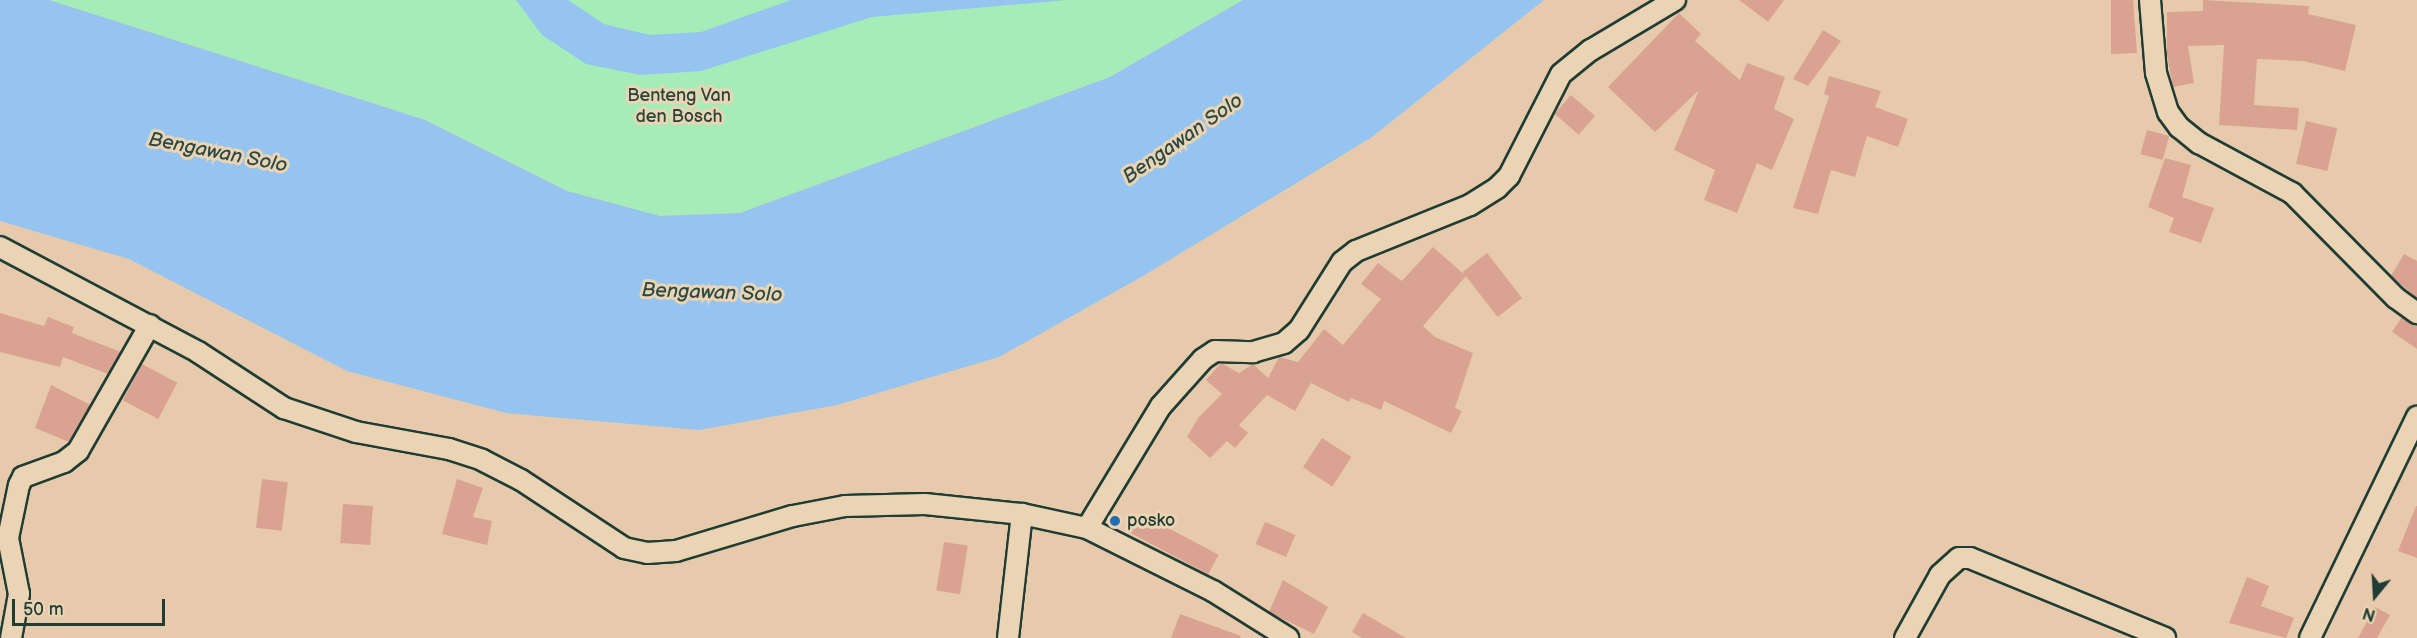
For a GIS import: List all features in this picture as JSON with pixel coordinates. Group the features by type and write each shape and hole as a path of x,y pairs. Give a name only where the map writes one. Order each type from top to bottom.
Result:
{"street":[{"path":"1088,528 1161,406 1203,359 1215,351 1252,352 1284,343 1299,330 1342,262 1356,251 1470,205 1497,188 1509,176 1561,74 1591,50 1675,0"},
{"path":"2150,0 2156,73 2168,112 2179,127 2199,143 2292,193 2317,213 2396,298 2417,313"},
{"path":"0,247 150,325 236,374 284,408 356,432 449,449 482,460 540,492 609,540 647,553 676,551 793,516 845,506 925,504 1022,514 1088,528 1213,591 1288,638"},
{"path":"11,638 19,594 8,538 19,485 23,477 64,462 78,452 150,325"},
{"path":"2310,638 2417,417"},
{"path":"1008,638 1022,514"},
{"path":"1905,638 1940,575 1959,558 1970,558 2164,638"}],"green space":[{"name":"Benteng Van den Bosch","path":"49,0 1243,0 1110,77 740,213 659,216 567,191 425,120"}],"water":[{"name":"Bengawan Solo","path":"0,0 49,0 425,120 567,191 660,216 740,213 1110,77 1243,0 1544,0 1372,137 1143,276 999,357 837,405 699,430 506,413 347,371 129,259 0,221"},
{"path":"516,0 568,0 604,24 650,35 701,32 791,0 1067,0 872,17 701,71 641,75 586,64 542,35"}],"building":[{"path":"1739,0 1784,0 1768,22"},
{"path":"2111,0 2133,0 2137,53 2111,54"},
{"path":"2203,0 2309,6 2308,14 2356,25 2345,71 2303,61 2257,59 2254,105 2299,108 2297,130 2219,125 2224,45 2188,46 2194,83 2173,87 2167,55 2167,12 2203,11"},
{"path":"1679,13 1701,34 1695,41 1740,80 1747,63 1785,77 1774,109 1794,119 1772,170 1757,163 1737,213 1704,200 1715,170 1674,150 1699,90 1655,132 1608,87"},
{"path":"1823,30 1841,41 1808,86 1793,79"},
{"path":"1829,76 1881,91 1875,107 1908,119 1898,147 1867,136 1855,177 1831,170 1818,214 1793,208 1829,96 1824,94"},
{"path":"1571,95 1595,116 1579,135 1555,114"},
{"path":"2306,121 2337,128 2327,171 2296,164"},
{"path":"2147,130 2169,136 2163,160 2141,154"},
{"path":"2165,158 2191,165 2182,197 2214,208 2201,243 2169,232 2174,218 2148,207"},
{"path":"1433,247 1466,276 1423,326 1435,337 1473,353 1455,408 1462,411 1451,433 1384,401 1381,410 1351,398 1349,402 1311,383 1295,411 1267,395 1239,425 1248,433 1235,448 1227,441 1210,458 1187,437 1198,418 1222,394 1206,380 1221,363 1239,373 1253,364 1268,378 1279,357 1298,362 1324,329 1343,345 1381,299 1361,284 1378,263 1402,281"},
{"path":"1487,253 1522,298 1498,317 1463,272"},
{"path":"2404,254 2417,261 2417,298 2391,276"},
{"path":"0,313 44,326 48,317 74,327 72,333 121,352 108,374 63,357 60,367 0,352"},
{"path":"2402,317 2417,325 2417,349 2392,332"},
{"path":"142,364 177,383 158,419 123,400"},
{"path":"51,385 91,405 69,442 35,428"},
{"path":"1322,438 1351,457 1332,486 1303,467"},
{"path":"262,479 288,482 282,531 256,528"},
{"path":"457,479 483,488 473,517 492,521 487,545 442,534"},
{"path":"343,504 373,506 370,545 340,543"},
{"path":"2417,506 2417,558 2398,551"},
{"path":"1140,513 1219,555 1208,574 1130,532"},
{"path":"1265,522 1295,535 1286,557 1256,544"},
{"path":"944,542 968,546 960,594 936,590"},
{"path":"2247,577 2269,586 2261,606 2294,618 2286,638 2229,623"},
{"path":"1283,580 1328,607 1314,634 1269,612"},
{"path":"2375,607 2390,615 2377,638 2358,638"},
{"path":"1363,613 1406,638 1362,638 1352,632"},
{"path":"1180,614 1241,636 1240,638 1171,638"}],"place":[{"name":"posko","path":"1115,521"}]}
